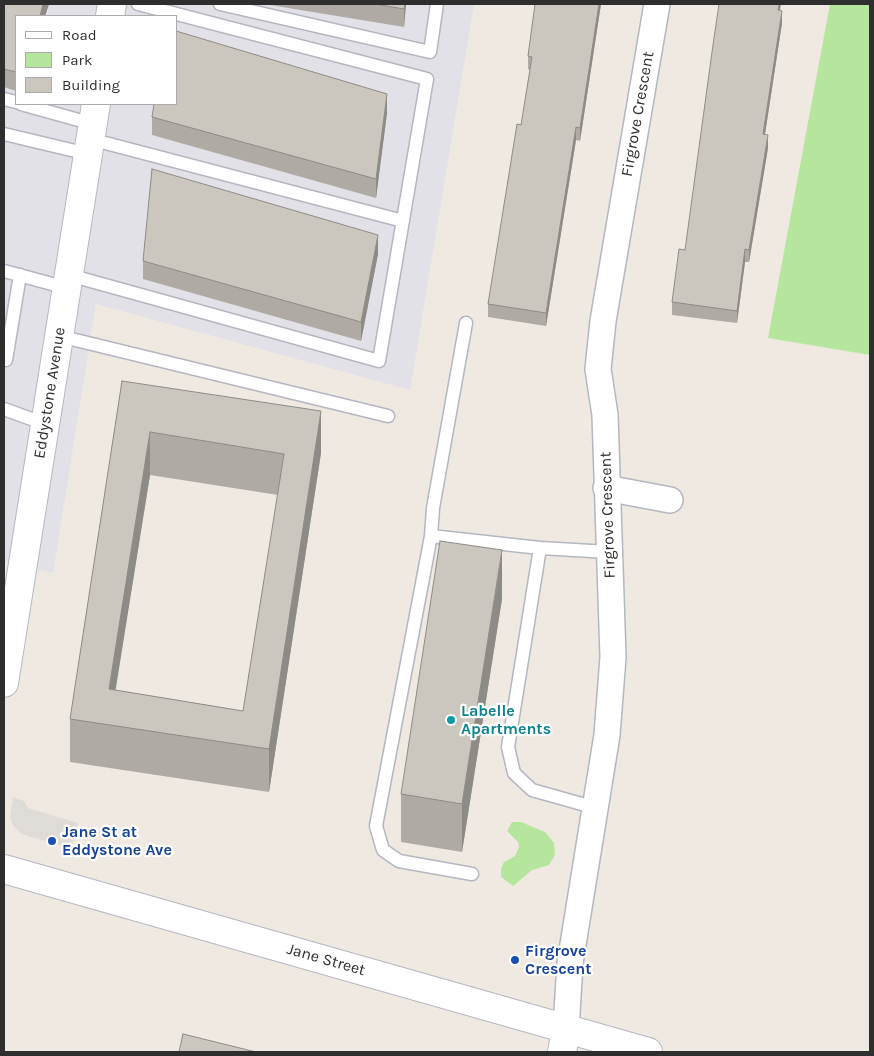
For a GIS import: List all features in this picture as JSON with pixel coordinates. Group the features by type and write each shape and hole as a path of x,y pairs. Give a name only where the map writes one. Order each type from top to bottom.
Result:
{"main road":[{"name":"Eddystone Avenue","path":"5,674 11,597 45,424 92,130"},
{"name":"Jane Street","path":"4,868 564,1041 648,1052"}],"street":[{"name":"Firgrove Crescent","path":"564,1041 570,963 607,735 612,657 605,415 598,369 603,321 657,4"},
{"path":"606,488 670,500"}],"lane":[{"path":"4,271 68,282 379,361 427,79 170,8 138,4"},
{"path":"220,4 430,52 437,4"},
{"path":"24,105 92,130 403,221"},
{"path":"4,134 92,130"},
{"path":"6,360 20,275"},
{"path":"466,323 432,508 431,536 376,826 383,850 399,861 472,874"},
{"path":"59,336 388,416"},
{"path":"4,409 45,424"},
{"path":"431,536 540,548 608,552"},
{"path":"540,548 508,747 514,772 532,790 596,808"}],"shaded area":[{"path":"4,4 474,4 410,390 96,304 53,573 4,561"},
{"path":"13,797 24,801 28,808 78,823 71,848 19,832 13,825 10,817"}],"green space":[{"path":"830,4 870,4 870,355 768,338"},
{"path":"512,822 521,822 545,832 554,843 555,855 549,865 532,870 513,886 501,877 501,869 504,862 515,856 519,847 518,842 507,831"}],"building":[{"path":"4,4 43,4 40,15 15,15 15,72 4,69"},
{"path":"375,4 405,4 404,9"},
{"path":"535,4 599,4 580,128 576,127 546,313 488,304 517,124 521,125 532,57 528,56"},
{"path":"719,4 779,4 778,10 782,11 763,134 768,135 749,250 745,249 737,311 672,302 679,249 685,250"},
{"path":"178,32 387,94 376,179 152,117 154,105 178,105"},
{"path":"152,169 378,235 361,322 143,261"},
{"path":"122,381 321,411 269,749 70,719","holes":["150,432 284,454 243,711 109,689"]},
{"name":"Labelle Apartments","path":"440,541 502,550 462,804 401,794"},
{"path":"183,1034 256,1052 179,1052"}],"place":[{"name":"Labelle Apartments","path":"451,720"},
{"name":"Jane St at Eddystone Ave","path":"52,841"},
{"name":"Firgrove Crescent","path":"515,960"}]}
